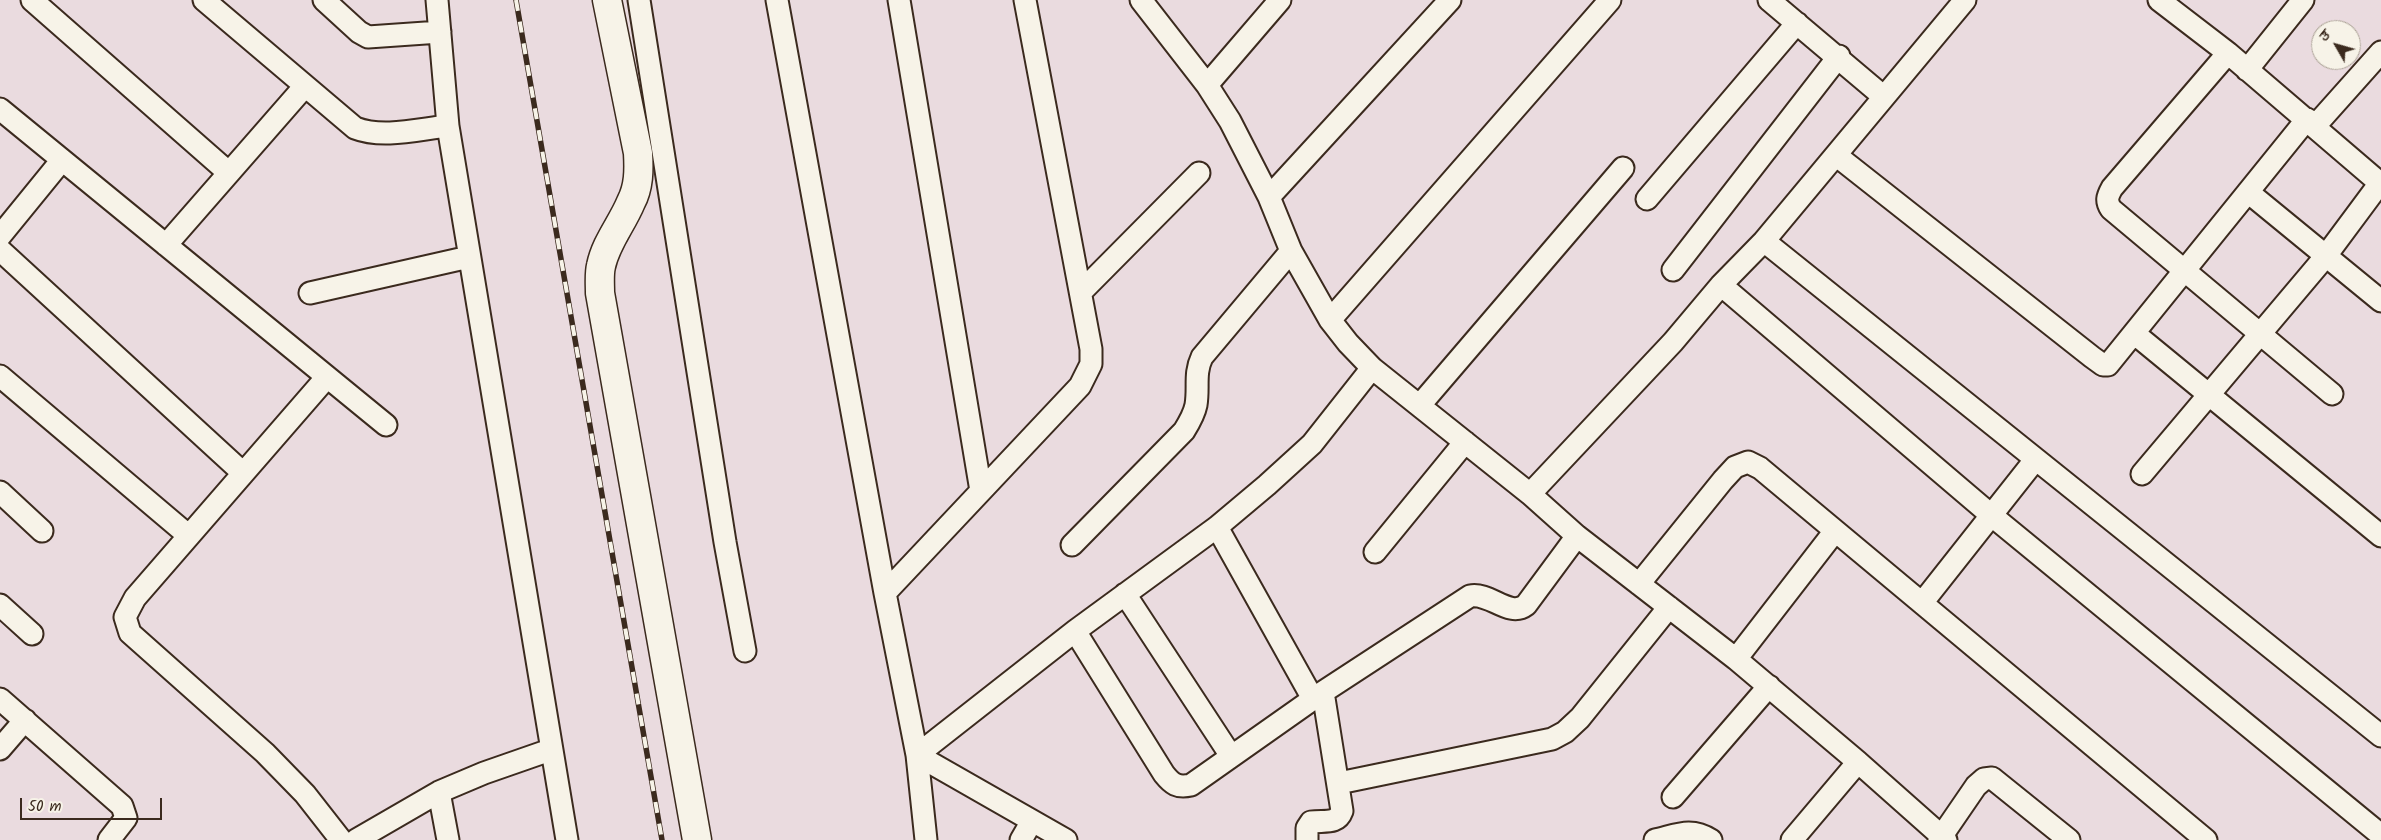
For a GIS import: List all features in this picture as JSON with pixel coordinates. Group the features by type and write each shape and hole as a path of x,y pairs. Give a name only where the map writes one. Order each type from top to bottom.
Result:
{"street":[{"path":"32,0 229,173"},
{"path":"204,0 355,128 366,133 448,126"},
{"path":"324,0 368,37 440,32"},
{"path":"437,0 448,126 566,840"},
{"path":"607,0 639,166 638,182 632,202 610,240 600,266 600,293 697,840"},
{"path":"639,0 724,532 745,651"},
{"path":"777,0 885,592 917,755 926,840"},
{"path":"899,0 981,490"},
{"path":"885,592 1080,386 1087,376 1091,364 1091,349 1081,292 1025,0"},
{"path":"1141,0 1208,85 1230,121 1268,196 1290,251 1330,320 1348,343 1372,368 1530,494 1577,536 1769,686 1858,762 1942,839 1976,786 1984,779 1992,778 2069,840"},
{"path":"1208,85 1280,0"},
{"path":"1268,196 1450,0"},
{"path":"1330,320 1610,0"},
{"path":"1769,0 1839,56 1884,97"},
{"path":"2142,474 2325,257 2381,184 2228,53 2159,0"},
{"path":"2247,70 2303,0"},
{"path":"1530,494 1673,342 1721,285 1764,241 1837,156 1959,2"},
{"path":"1647,198 1797,23"},
{"path":"1837,156 2103,365 2108,365 2248,192 2311,123 2381,52"},
{"path":"2228,53 2112,188 2107,197 2111,210 2186,270 2260,335 2332,394"},
{"path":"1673,270 1839,56"},
{"path":"166,245 305,86"},
{"path":"0,109 386,425"},
{"path":"0,236 62,160"},
{"path":"1420,405 1623,168"},
{"path":"1081,292 1199,173"},
{"path":"2248,192 2381,301"},
{"path":"1764,241 2381,736"},
{"path":"0,250 243,473"},
{"path":"1072,545 1184,431 1192,418 1196,404 1197,368 1202,357 1290,251"},
{"path":"310,293 469,258"},
{"path":"1721,285 1992,515 2381,835"},
{"path":"2134,334 2381,536"},
{"path":"917,755 1074,631 1217,527 1312,444 1372,368"},
{"path":"0,376 189,536"},
{"path":"327,377 135,598 125,617 130,633 265,753 305,794 341,840"},
{"path":"1376,552 1465,442"},
{"path":"1922,603 2035,460"},
{"path":"1639,584 1735,467 1748,462 1760,468 2206,840"},
{"path":"0,492 42,531"},
{"path":"1217,527 1318,696 1339,783 1342,805 1340,817 1334,821 1311,822 1307,828 1307,840"},
{"path":"1736,659 1835,531"},
{"path":"1074,631 1172,784 1181,787 1190,785 1318,696 1470,596 1484,595 1514,610 1520,610 1526,605 1577,536"},
{"path":"1125,594 1231,756"},
{"path":"0,605 32,634"},
{"path":"1339,783 1552,739 1565,732 1580,718 1669,607"},
{"path":"1673,797 1769,686"},
{"path":"0,699 122,806 126,818 109,840"},
{"path":"0,750 25,720"},
{"path":"356,840 440,792 550,750"},
{"path":"917,755 1066,840"},
{"path":"1792,840 1858,762"},
{"path":"440,792 448,840"},
{"path":"1021,840 1032,821"},
{"path":"1655,840 1687,832 1699,832 1711,840"}],"railway":[{"path":"516,0 662,840"}]}
